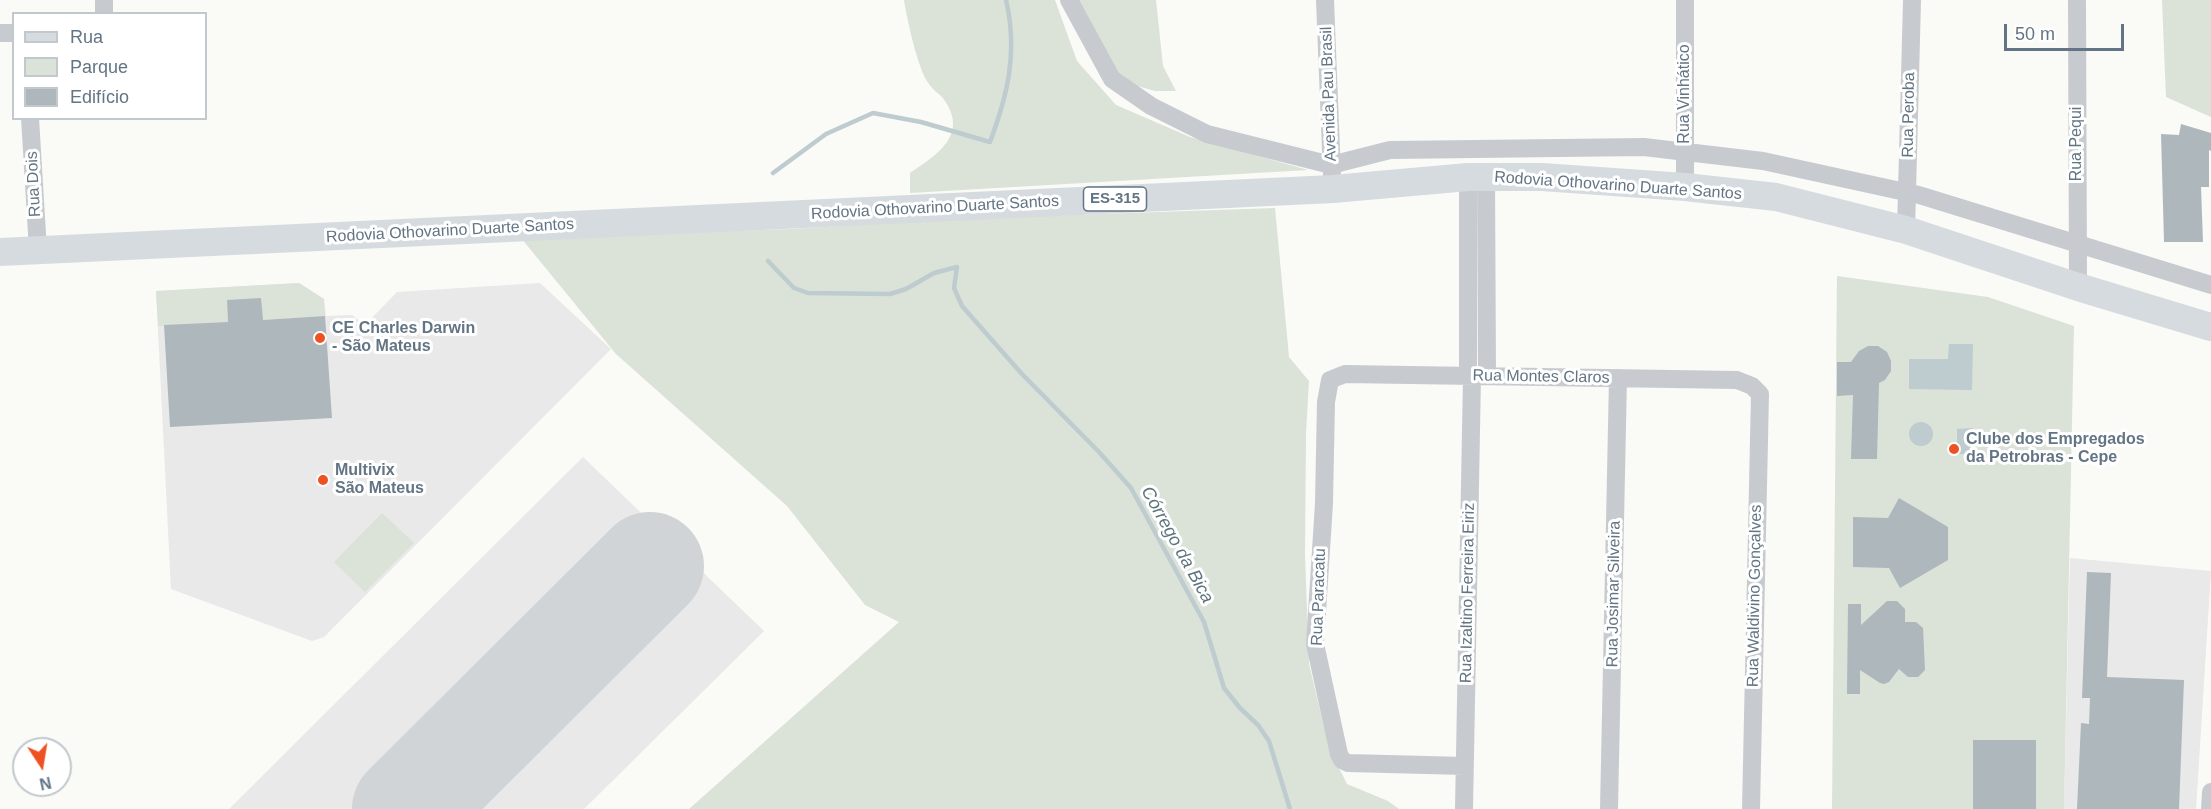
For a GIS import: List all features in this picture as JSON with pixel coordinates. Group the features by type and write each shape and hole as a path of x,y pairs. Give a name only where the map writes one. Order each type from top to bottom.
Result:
{"main road":[{"name":"Rodovia Othovarino Duarte Santos","path":"0,252 1332,177 1542,177 1686,187 1776,197 1906,230 2078,287 2211,327"}],"street":[{"path":"1070,0 1112,79 1151,106 1207,134 1332,177"},
{"name":"Avenida Pau Brasil","path":"1326,0 1332,177"},
{"name":"Rua Vinhático","path":"1685,0 1686,187"},
{"name":"Rua Peroba","path":"1906,230 1912,0"},
{"name":"Rua Pequi","path":"2077,0 2078,287"},
{"name":"Rua Dois","path":"30,120 38,250"},
{"name":"Rodovia Othovarino Duarte Santos","path":"1332,177 1390,150 1644,147 1763,161 1908,192 2211,285"},
{"name":"Rua Izaltino Ferreira Eiriz","path":"1464,809 1476,376 1477,177"},
{"name":"Rua Montes Claros","path":"1330,380 1345,374 1737,380 1752,386"},
{"name":"Rua Josimar Silveira","path":"1609,809 1618,378"},
{"name":"Rua Paracatu","path":"1330,380 1326,402 1324,502 1315,644 1339,754 1342,760 1348,763 1465,766"},
{"name":"Rua Waldivino Gonçalves","path":"1751,809 1760,394 1752,386"},
{"path":"2210,809 2211,792"}],"shaded area":[{"name":"Multivix São Mateus","path":"299,283 324,299 326,316 352,315 365,325 397,292 540,283 611,349 324,637 312,641 171,589 156,291"},
{"path":"1949,344 1973,344 1972,390 1909,389 1909,359 1948,359"},
{"path":"1921,422 1926,423 1932,429 1932,439 1926,445 1921,446 1916,445 1910,439 1909,434 1910,429 1916,423"},
{"path":"1973,428 1973,454 1957,454 1957,429"},
{"path":"583,457 764,631 584,809 229,809"},
{"path":"2070,558 2211,571 2196,809 2064,809"}],"green space":[{"path":"904,0 1055,0 1077,61 1116,105 1190,137 1308,170 910,193 910,173 940,151 952,133 953,122 950,110 942,97 930,86 921,68"},
{"path":"1076,0 1156,0 1163,66 1176,91 1155,91 1127,83 1096,46"},
{"path":"2162,0 2211,0 2211,117 2166,97"},
{"path":"1275,208 1289,357 1309,381 1306,433 1305,555 1309,664 1329,748 1347,784 1388,801 1399,809 689,809 899,622 865,605 787,506 616,354 521,238"},
{"name":"Clube dos Empregados da Petrobras - Cepe","path":"1837,276 1988,297 2074,326 2064,809 1832,809"},
{"path":"299,283 324,299 325,316 263,320 227,300 228,322 158,326 156,291"},
{"path":"382,513 414,543 365,592 334,562"}],"building":[{"path":"2181,124 2211,133 2209,187 2201,187 2203,242 2164,242 2161,134 2179,135"},
{"path":"261,298 263,320 325,316 332,418 170,427 164,325 228,322 227,300"},
{"path":"1868,346 1878,346 1887,352 1891,361 1891,371 1885,380 1879,383 1877,459 1851,459 1853,395 1837,396 1837,362 1851,362 1859,351"},
{"path":"1899,498 1948,527 1948,560 1900,588 1889,568 1853,567 1853,517 1888,518"},
{"path":"2087,572 2111,573 2107,677 2184,680 2179,809 2077,809 2081,723 2089,724 2090,698 2082,698"},
{"path":"1887,601 1897,601 1905,609 1905,622 1916,622 1923,628 1925,670 1918,677 1908,677 1899,669 1889,682 1884,684 1860,670 1860,694 1847,694 1848,604 1861,604 1861,625"},
{"path":"1973,740 2036,740 2036,809 1973,809"}],"waterway":[{"path":"773,173 826,134 873,113 921,122 990,142 1002,107 1011,55 1006,0"},
{"name":"Córrego da Bica","path":"768,261 794,288 808,293 890,294 906,289 934,273 957,267 954,288 962,306 1021,373 1131,488 1204,622 1224,688 1258,725 1269,741 1290,809"}],"runway":[{"path":"406,809 650,566"}],"place":[{"name":"CE Charles Darwin - São Mateus","path":"320,338"},
{"name":"Clube dos Empregados da Petrobras - Cepe","path":"1954,449"},
{"name":"Multivix São Mateus","path":"323,480"}]}
